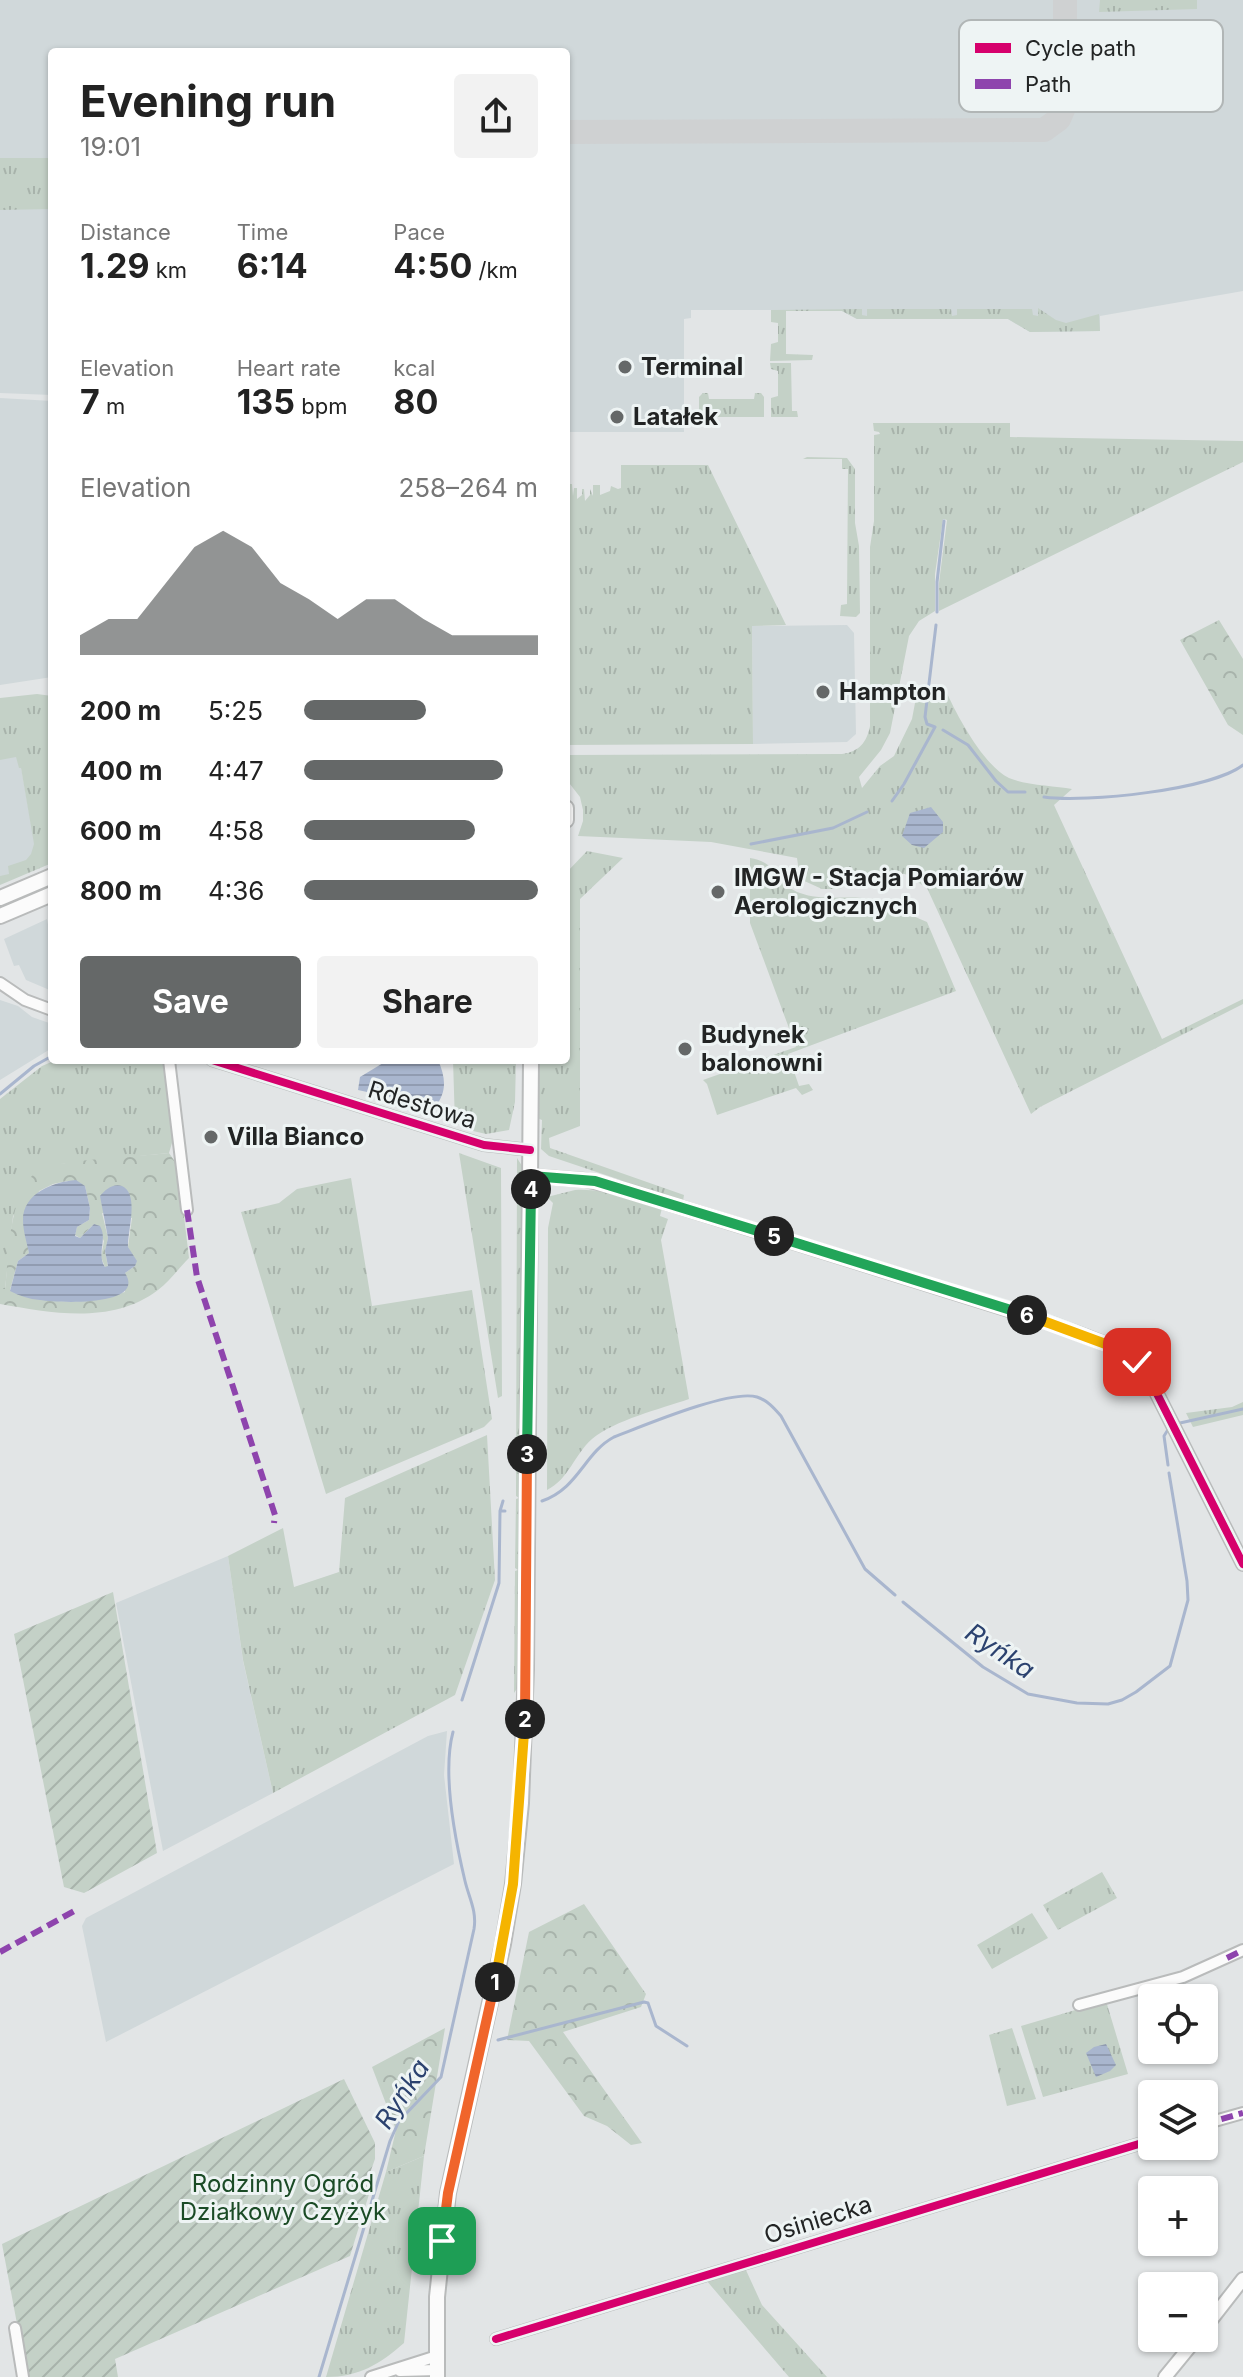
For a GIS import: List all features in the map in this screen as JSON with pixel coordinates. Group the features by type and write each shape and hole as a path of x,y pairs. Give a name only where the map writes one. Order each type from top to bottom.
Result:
{"main road":[{"path":"0,898 48,878"},
{"path":"0,916 48,896"},
{"path":"437,2368 437,2297 448,2193 503,1944 521,1803 526,1707 531,1064"}],"street":[{"path":"0,983 25,1000 48,1009"},
{"path":"169,1064 187,1210"},
{"name":"Rdestowa","path":"225,1064 484,1145 530,1150"},
{"path":"531,1176 585,1180 619,1188 1041,1319 1126,1355 1146,1372 1243,1564"},
{"path":"1079,2005 1183,1977 1243,1950"},
{"path":"1218,2120 1243,2113"},
{"name":"Osiniecka","path":"496,2339 1138,2144"},
{"path":"1218,2311 1243,2279"},
{"path":"15,2328 23,2377"},
{"path":"1165,2377 1186,2352"},
{"path":"371,2377 390,2371 437,2368"}],"shaded area":[{"path":"0,0 1243,0 1243,291 1100,316 1100,331 1030,332 1008,319 857,319 842,311 691,310 691,318 684,319 684,432 570,432 570,48 48,48 48,395 0,393"},
{"path":"0,398 48,401 48,678 0,685"},
{"path":"847,625 854,633 856,734 847,742 753,744 752,626"},
{"path":"18,750 38,863 0,879 0,752"},
{"path":"47,919 48,989 26,980 19,965 14,966 4,939"},
{"path":"0,1000 48,1023 48,1050 0,1080"},
{"path":"228,1556 243,1661 273,1793 163,1851 116,1603"},
{"path":"447,1731 444,1775 454,1864 106,2042 82,1926 86,1918 428,1736"}],"green space":[{"path":"1100,0 1197,0 1197,9 1099,12"},
{"path":"0,158 48,158 48,209 0,210"},
{"path":"1038,308 1066,323 1099,314 1100,331 1030,332 1008,319 857,319 842,311 786,311 786,354 813,355 812,360 770,361 771,344 778,342 778,323 771,322 771,310 862,309 862,315 867,316 867,309 951,309 952,316 957,315 957,309 1032,309 1033,315 1038,316"},
{"path":"770,363 791,363 792,411 797,411 798,417 771,417 771,398 778,396 778,371 771,369"},
{"path":"708,393 709,399 754,399 755,393 761,393 764,397 764,417 699,417 699,397"},
{"path":"873,423 1010,423 1010,437 1243,441 1243,462 939,611 939,583 947,520 943,519 935,574 935,611 919,621 909,636 890,733 881,750 859,777 862,788 880,766 894,756 912,719 918,687 946,691 972,739 1000,772 1023,782 1072,789 1054,805 1162,1039 1243,999 1243,1004 1031,1114 927,888 905,874 863,874 840,889 822,889 800,879 797,858 711,842 578,836 583,810 580,797 570,784 570,755 842,754 858,748 867,737 870,726 870,547 874,521 874,435 880,434 874,431"},
{"path":"847,458 855,469 860,613 856,617 840,616 841,605 847,604 848,469 842,469 842,459 803,459"},
{"path":"621,465 708,465 786,625 752,626 753,744 570,745 570,484 573,496 574,488 577,488 577,499 584,489 585,501 590,489 593,496 593,485 600,485 600,495 610,491 611,486 621,488"},
{"path":"1219,620 1243,659 1243,735 1228,725 1180,640"},
{"path":"48,695 48,865 0,885 0,876 9,874 8,866 26,860 34,844 21,768 16,757 0,760 0,698"},
{"path":"587,851 623,858 580,899 580,1126 549,1138 550,1148 684,1195 683,1201 549,1156 541,1149 542,1120 537,1118 537,1064 570,1064 570,869"},
{"path":"750,858 766,864 786,885 800,893 875,900 927,922 956,991 788,1054 799,1086 809,1084 813,1090 802,1095 796,1088 717,1115 703,1080 796,1047 750,923"},
{"path":"48,1063 165,1064 174,1136 169,1153 61,1164 13,1216 5,1289 0,1289 0,1099"},
{"path":"453,1064 516,1064 515,1102 509,1130 486,1134 469,1130 469,1122 465,1121 465,1126 455,1124"},
{"path":"169,1153 178,1166 189,1258 166,1283 140,1301 102,1312 61,1313 0,1304 0,1289 5,1289 16,1206 30,1178 41,1169 65,1163","holes":["67,1181 85,1186 89,1220 77,1227 75,1235 80,1238 94,1224 104,1241 101,1257 105,1267 108,1267 105,1251 108,1238 102,1213 132,1218 128,1247 135,1266 125,1273 125,1292 67,1302 10,1290 18,1261 29,1253 27,1242 39,1191"]},
{"path":"459,1153 501,1168 502,1396 498,1398"},
{"path":"517,1158 524,1169 520,1684 514,1693 515,1571 518,1570 515,1568 516,1499 519,1498 516,1496"},
{"path":"351,1178 372,1306 472,1290 492,1419 484,1427 326,1494 241,1212 279,1203 297,1189"},
{"path":"575,1190 630,1198 662,1208 660,1216 668,1219 661,1240 689,1399 602,1432 586,1445 561,1480 547,1490 548,1228 553,1203 547,1197"},
{"path":"1243,1402 1243,1415 1193,1427 1186,1413 1232,1407"},
{"path":"487,1435 495,1580 455,1695 273,1793 243,1660 228,1556 283,1528 294,1587 339,1572 345,1498"},
{"path":"113,1592 157,1853 84,1893 64,1887 14,1634"},
{"path":"1102,1872 1117,1898 1058,1930 1043,1905"},
{"path":"584,1904 646,1994 641,2007 563,2032 642,2143 631,2145 607,2126 584,2116 529,2041 507,2040 529,1932"},
{"path":"1032,1913 1048,1938 992,1969 977,1945"},
{"path":"1106,2001 1128,2074 1043,2097 1021,2026"},
{"path":"445,2028 424,2156 386,2172 396,2130 372,2067"},
{"path":"1012,2028 1036,2099 1007,2106 989,2035"},
{"name":"Rodzinny Ogród Działkowy Czyżyk","path":"344,2079 375,2143 375,2159 366,2184 370,2191 350,2256 115,2359 118,2377 27,2377 2,2244"},
{"path":"424,2156 404,2343 368,2368 349,2375 326,2377 386,2172"},
{"path":"745,2268 762,2305 827,2377 789,2377 706,2280"}],"water":[{"path":"931,807 943,822 943,832 924,848 912,845 902,836 910,813"},
{"path":"381,1064 440,1064 444,1085 435,1107 358,1090 360,1077"},
{"path":"76,1180 85,1186 90,1208 89,1220 77,1227 75,1236 80,1238 94,1224 100,1226 105,1267 108,1266 105,1251 108,1238 100,1196 115,1185 127,1190 130,1197 128,1247 137,1261 125,1273 128,1284 124,1292 98,1300 64,1302 36,1300 10,1291 18,1261 29,1253 23,1220 28,1203 49,1186"},
{"path":"1106,2044 1116,2065 1096,2077 1086,2053"}],"waterway":[{"path":"937,612 944,521"},
{"path":"892,801 935,727 927,724 925,717 936,625"},
{"path":"943,730 968,745 1008,792 1025,792"},
{"path":"1044,797 1088,798 1147,793 1204,781 1243,765"},
{"path":"751,844 833,828 867,812"},
{"path":"0,1094 48,1058"},
{"name":"Ryńka","path":"542,1501 565,1488 595,1452 614,1437 708,1403 727,1398 757,1397 781,1416 865,1569 895,1595"},
{"name":"Ryńka","path":"1180,1423 1243,1409"},
{"name":"Ryńka","path":"1168,1465 1164,1436 1169,1428"},
{"name":"Ryńka","path":"903,1602 983,1667 1028,1694 1077,1703 1108,1704 1122,1700 1170,1666 1188,1600 1169,1473"},
{"path":"500,1511 503,1501"},
{"name":"Ryńka","path":"462,1700 499,1583 500,1511 505,1511"},
{"name":"Ryńka","path":"319,2377 390,2141 399,2121 441,2077 474,1929 474,1910 461,1864 451,1806 449,1767 453,1732"},
{"path":"498,2040 644,2002 648,2003 656,2026 687,2046"}],"taxiway":[{"path":"1065,0 1065,20"},
{"path":"570,132 1044,130 1059,119 1062,112"}],"marked path":[{"path":"187,1210 197,1277 275,1515 274,1523"},
{"path":"0,1952 78,1909"},
{"path":"1227,1958 1243,1950"},
{"path":"1218,2120 1243,2113"}],"cycle path":[{"path":"225,1064 484,1145 530,1150"},
{"path":"585,1180 1020,1310 1096,1339 1126,1355 1146,1372 1243,1564"},
{"path":"496,2339 1138,2144"}],"place":[{"name":"Terminal","path":"625,367"},
{"name":"Latałek","path":"617,417"},
{"name":"Hampton","path":"823,692"},
{"name":"IMGW - Stacja Pomiarów Aerologicznych","path":"718,892"},
{"name":"Budynek balonowni","path":"685,1049"},
{"name":"Villa Bianco","path":"211,1137"}],"route":[{"path":"442,2241 448,2193 503,1944 521,1803 526,1707 531,1176 595,1181 619,1188 1054,1324 1111,1346 1137,1362"}]}
